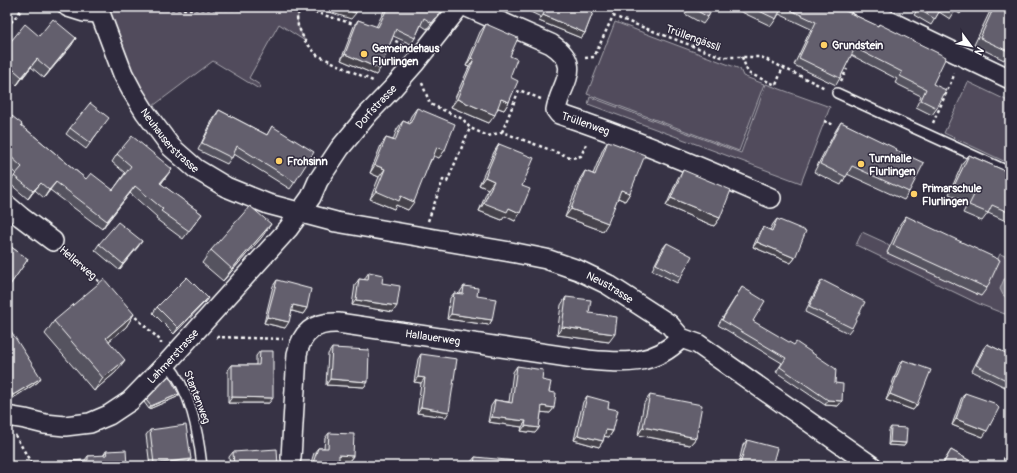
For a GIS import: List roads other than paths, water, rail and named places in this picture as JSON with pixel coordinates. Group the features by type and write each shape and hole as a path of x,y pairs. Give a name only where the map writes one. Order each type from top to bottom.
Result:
{"street":[{"path":"68,7 84,12 100,10"},
{"name":"Dorfstrasse","path":"301,212 311,197 318,181 340,148 369,113 418,59 459,7"},
{"name":"Trüllenweg","path":"467,7 551,44 561,51 567,62 568,72 566,83 556,110 559,114 637,141 695,164 771,198"},
{"path":"860,7 890,13 963,56 1010,79"},
{"name":"Neuhauserstrasse","path":"100,10 123,74 132,92 171,147 196,169 226,187 268,204 301,212"},
{"name":"Hellerweg","path":"7,205 53,241"},
{"name":"Neustrasse","path":"301,212 336,222 423,236 546,259 578,270 607,284 669,324 680,338"},
{"name":"Lahmerstrasse","path":"7,416 45,424 65,426 90,423 110,415 130,401 167,363 281,237 301,212"},
{"name":"Hallauerweg","path":"292,458 297,354 301,340 308,331 316,326 327,323 338,323 588,360 617,362 641,361 653,357 671,348 680,338"},
{"path":"680,338 698,344 872,466"}],"lane":[{"path":"835,90 927,135 1010,172"},
{"name":"Stantenweg","path":"167,363 176,373 197,427 202,466"}],"place":[{"name":"Grundstein","path":"824,45"},
{"name":"Gemeindehaus Flurlingen","path":"364,54"},
{"name":"Frohsinn","path":"279,161"},
{"name":"Turnhalle Flurlingen","path":"861,164"},
{"name":"Primarschule Flurlingen","path":"914,194"}]}
